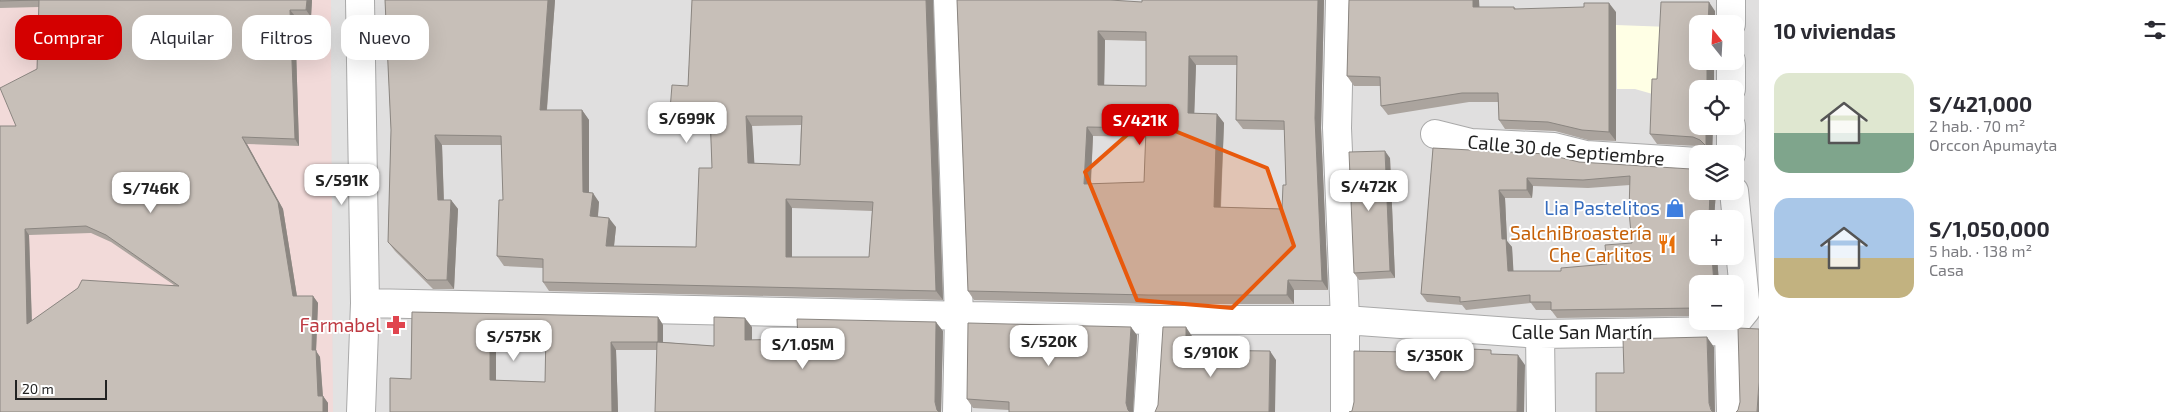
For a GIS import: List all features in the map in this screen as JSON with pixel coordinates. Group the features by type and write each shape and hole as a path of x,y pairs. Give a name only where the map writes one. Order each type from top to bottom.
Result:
{"street":[{"path":"360,0 365,303 361,412"},
{"path":"948,0 959,317 957,412"},
{"path":"1340,0 1337,128 1345,320 1345,412"},
{"path":"1731,15 1732,0"},
{"name":"Calle 30 de Septiembre","path":"1435,134 1471,143 1554,147 1586,155 1689,161"},
{"path":"1731,412 1729,331 1753,309 1735,200"},
{"name":"Calle San Martín","path":"365,303 959,317 1345,320 1540,334 1729,331"},
{"path":"1148,412 1154,320"},
{"path":"1540,334 1541,412"}],"highlighted area":[{"path":"1145,119 1267,168 1294,246 1232,308 1137,300 1085,172"}],"shaded area":[{"path":"0,0 1759,0 1759,412 0,412"},
{"path":"0,0 331,0 333,412 0,412"},
{"path":"331,0 360,0 360,15 341,15 341,60 359,60 356,412 333,412"},
{"path":"1616,25 1689,28 1689,44 1663,97 1635,89 1617,89"}],"building":[{"path":"0,0 39,0 0,1"},
{"path":"39,0 307,0 306,10 290,10 290,15 242,15 242,60 292,60 295,139 242,137 278,202 293,296 313,296 312,350 316,350 318,396 323,396 323,412 0,412 0,126 16,126 0,88 37,69 37,60 122,60 122,15 39,15","holes":["86,226 106,235 179,286 82,280 78,288 27,324 25,229"]},
{"path":"385,0 548,0 540,110 582,110 583,192 593,193 590,216 609,218 606,246 696,247 699,168 712,168 710,113 670,110 672,85 688,86 692,0 926,0 936,291 543,282 543,259 497,256 499,200 503,200 501,136 435,135 438,200 451,200 447,280 427,280 388,242 391,130 388,60 429,60 429,15 386,15","holes":["746,116 802,116 800,165 748,163","786,199 873,202 869,257 786,257"]},
{"path":"957,0 1110,0 1142,2 1142,0 1318,0 1315,118 1322,281 1288,280 1287,295 1148,295 968,291","holes":["1098,31 1146,32 1146,86 1098,85","1189,56 1237,56 1236,120 1284,121 1286,185 1283,185 1282,209 1214,207 1217,114 1188,113","1087,127 1146,128 1144,182 1084,184"]},
{"path":"1349,0 1473,0 1473,7 1514,7 1514,9 1584,7 1584,3 1609,3 1609,132 1582,130 1548,122 1499,120 1498,93 1462,93 1381,106 1380,77 1347,76"},
{"path":"1661,2 1709,2 1708,15 1689,15 1689,70 1707,70 1707,80 1689,80 1689,135 1706,135 1706,145 1693,137 1650,134 1652,79 1657,79"},
{"path":"1433,148 1546,154 1579,162 1689,169 1689,200 1710,200 1709,210 1689,210 1689,265 1713,265 1713,275 1689,275 1689,308 1551,310 1551,302 1530,302 1530,295 1460,302 1460,297 1421,294","holes":["1630,176 1629,212 1632,243 1605,245 1607,264 1561,268 1561,271 1508,271 1506,239 1502,239 1499,190 1527,190 1527,178 1583,180"]},
{"path":"1385,151 1390,271 1354,273 1349,152"},
{"path":"412,312 658,317 658,342 611,342 612,412 390,412 390,378 411,379","holes":["490,329 546,332 545,382 490,380"]},
{"path":"714,317 745,318 745,340 798,339 797,319 936,322 935,402 939,412 655,412 657,342 714,346"},
{"path":"968,323 1131,327 1126,403 1130,412 1009,412 1009,402 967,399"},
{"path":"1163,327 1186,327 1186,350 1270,351 1269,412 1155,412 1158,405"},
{"path":"1759,329 1757,412 1736,412 1740,402 1738,330"},
{"path":"1707,337 1709,403 1713,412 1596,412 1596,373 1624,373 1623,339"},
{"path":"1409,346 1491,350 1491,354 1518,355 1517,412 1349,412 1352,411 1354,402 1354,351 1409,352"}],"place":[{"name":"Lia Pastelitos","path":"1675,208"},
{"name":"SalchiBroastería Che Carlitos","path":"1667,244"},
{"name":"Farmabel","path":"396,325"}]}
